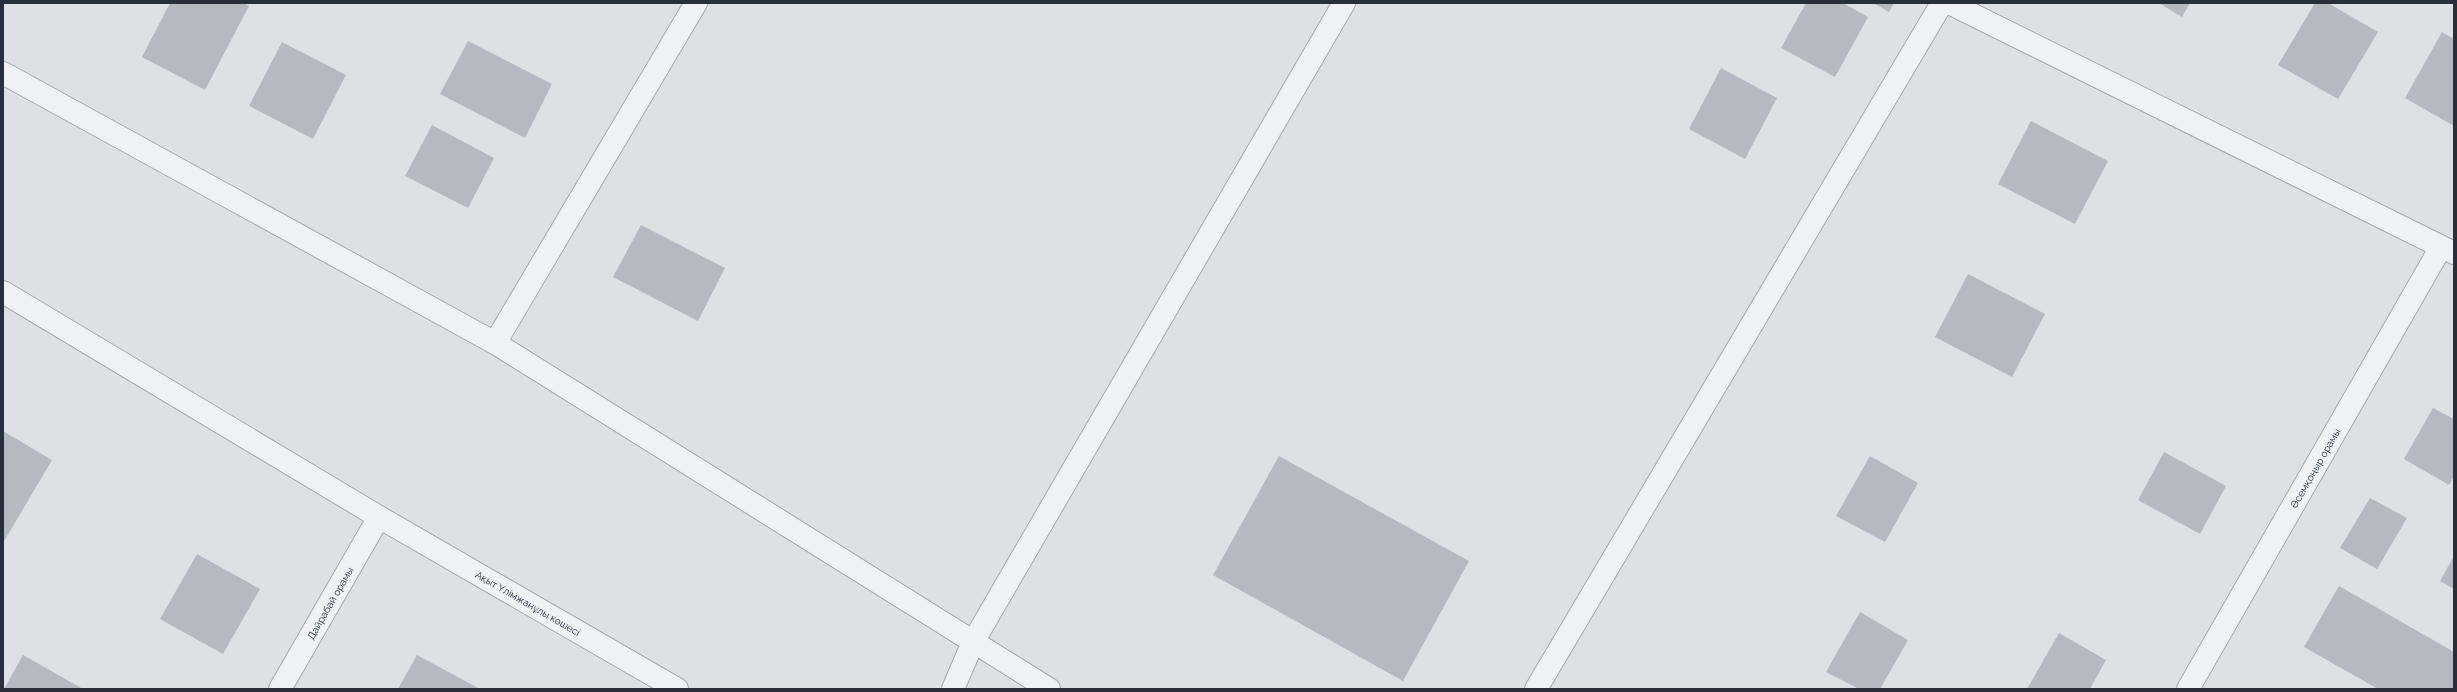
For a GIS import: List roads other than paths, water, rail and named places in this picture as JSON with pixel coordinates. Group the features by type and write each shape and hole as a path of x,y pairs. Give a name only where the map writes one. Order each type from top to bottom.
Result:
{"street":[{"path":"495,343 696,3"},
{"path":"953,689 973,642 1344,3"},
{"path":"1536,689 1942,3"},
{"path":"1948,3 2448,250"},
{"path":"3,74 495,343 1049,689"},
{"name":"Әсемқоңыр орамы","path":"2188,689 2448,250"},
{"name":"Ақыт Үлімжанұлы көшесі","path":"3,292 379,517 677,689"},
{"name":"Дайрабай орамы","path":"280,689 379,517"}]}
